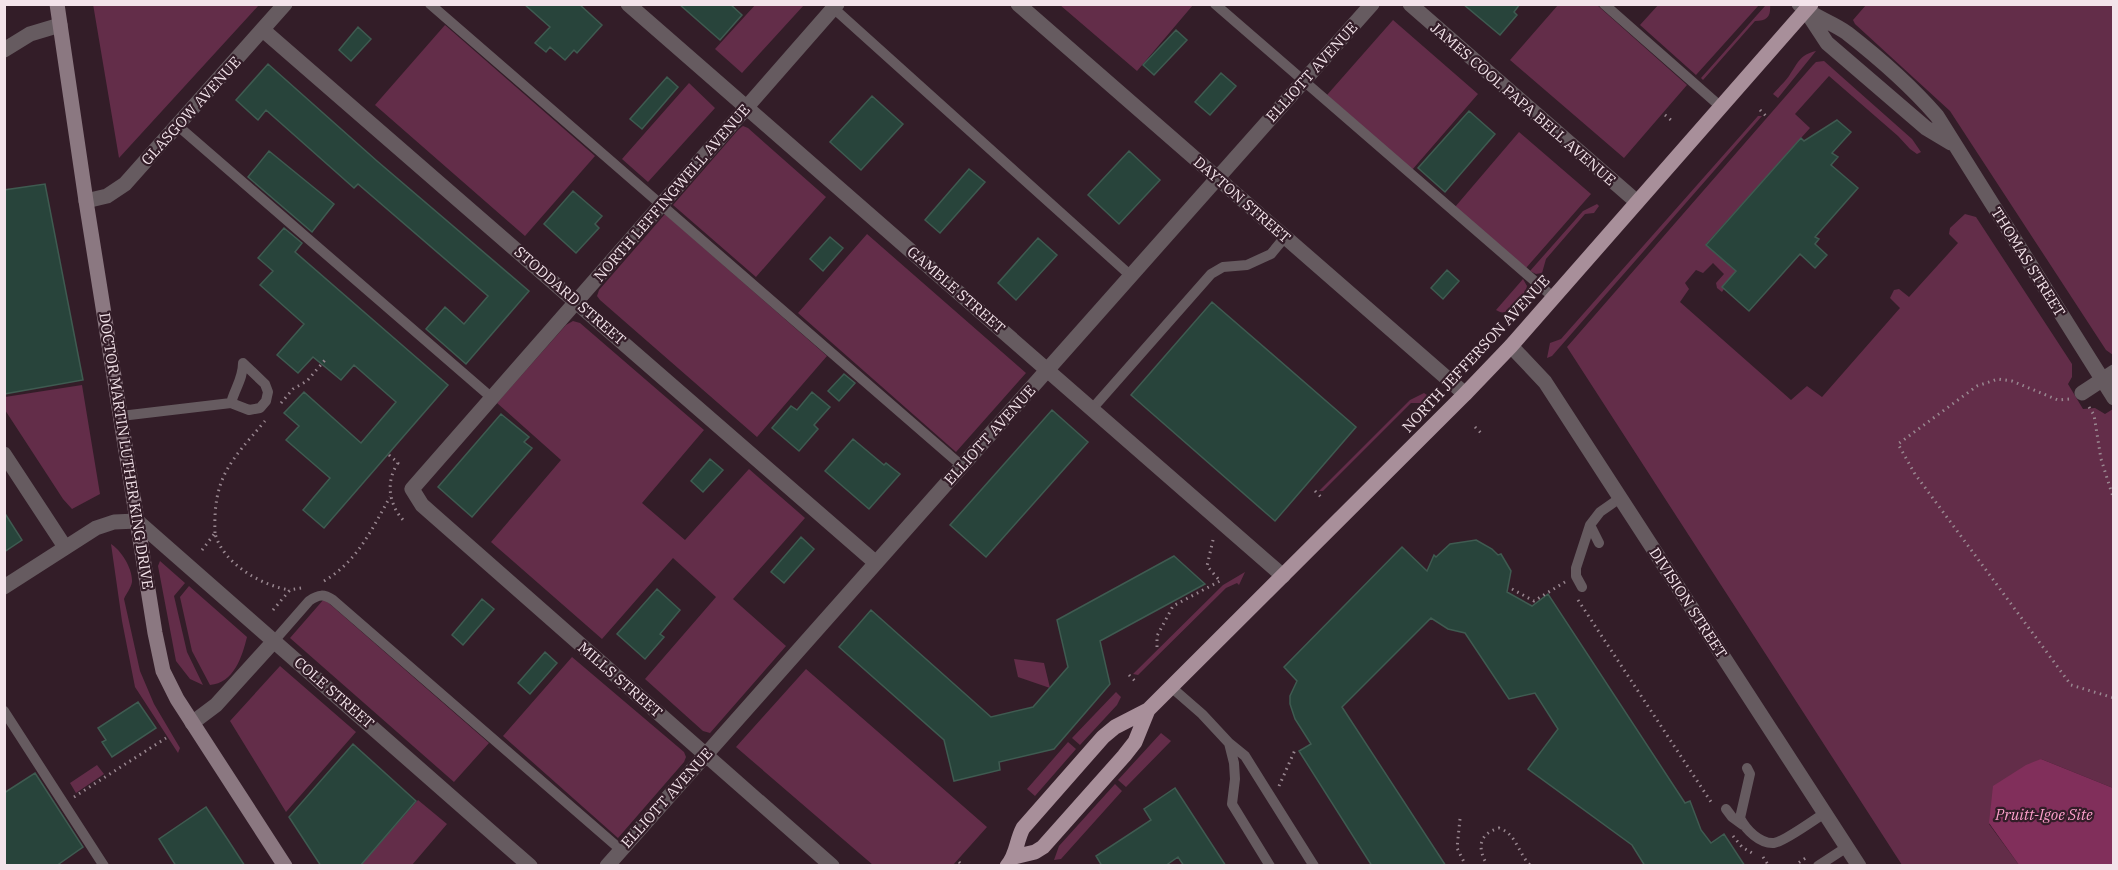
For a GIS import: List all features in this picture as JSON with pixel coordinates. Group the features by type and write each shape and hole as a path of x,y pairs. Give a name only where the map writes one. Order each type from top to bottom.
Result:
{"main road":[{"name":"DOCTOR MARTIN LUTHER KING DRIVE","path":"57,4 86,201 163,670 177,699 285,866"},
{"name":"NORTH JEFFERSON AVENUE","path":"1015,863 1018,838 1023,828 1103,737 1115,727 1149,710 1465,394 1511,346 1721,107 1805,6"},
{"name":"NORTH JEFFERSON AVENUE","path":"1015,863 1044,847 1124,756 1135,742 1149,710"}],"street":[{"name":"GLASGOW AVENUE","path":"86,201 107,195 125,184 285,4"},
{"name":"GAMBLE STREET","path":"628,4 1283,576"},
{"name":"DAYTON STREET","path":"1018,4 1465,394"},
{"name":"ELLIOTT AVENUE","path":"607,866 1372,4"},
{"name":"JAMES COOL PAPA BELL AVENUE","path":"1410,4 1637,202"},
{"name":"NORTH LEFFINGWELL AVENUE","path":"412,489 833,6"},
{"name":"THOMAS STREET","path":"1805,6 1827,43 1926,128 1953,144 2108,376 2114,398"},
{"path":"4,50 30,34 60,25"},
{"name":"STODDARD STREET","path":"263,30 876,563"},
{"name":"DIVISION STREET","path":"1511,346 1545,382 1859,866"},
{"path":"2082,393 2108,376"},
{"path":"4,454 65,547"},
{"name":"MILLS STREET","path":"412,489 422,505 832,866"},
{"path":"4,587 88,532 106,524 137,520"},
{"name":"COLE STREET","path":"137,520 531,866"},
{"path":"192,723 216,705 274,641"}],"lane":[{"path":"430,4 962,466"},
{"path":"1215,4 1553,297"},
{"path":"1604,4 1721,107"},
{"path":"833,6 1131,276"},
{"path":"178,126 492,398"},
{"path":"1092,409 1210,274 1223,267 1247,265 1271,254 1285,237"},
{"path":"121,416 231,403"},
{"path":"1577,589 1576,568 1590,525 1600,512 1620,498"},
{"path":"1590,525 1599,543"},
{"path":"274,641 309,601 317,596 325,595 621,850"},
{"path":"1171,687 1245,756 1314,866"},
{"path":"4,711 104,866"},
{"path":"1229,743 1235,778 1232,804 1270,866"},
{"path":"1744,826 1740,818 1750,774 1747,768"},
{"path":"1722,812 1760,839 1773,843 1782,840 1825,813"},
{"path":"1818,866 1847,847"}],"path":[{"path":"1760,110 1766,116"},
{"path":"1665,115 1671,120"},
{"path":"278,405 293,389 307,381 325,360"},
{"path":"2114,500 2101,459 2094,415 2082,393 2073,399 2058,400 2012,381 1998,380 1977,386 1898,444 1915,474 2071,685 2114,698"},
{"path":"271,414 227,466 217,492 215,533 218,543 226,554 244,570 268,584 290,590 306,587"},
{"path":"1475,427 1481,433"},
{"path":"389,455 398,463 390,478 390,497 404,521"},
{"path":"1315,491 1321,497"},
{"path":"318,584 344,567 356,553 368,537 390,497"},
{"path":"202,550 215,533"},
{"path":"1157,647 1157,636 1173,606 1220,582 1207,566 1212,540"},
{"path":"1512,589 1534,601 1566,581 1565,574"},
{"path":"1577,589 1722,812"},
{"path":"273,610 290,590"},
{"path":"1129,675 1136,682"},
{"path":"64,803 166,738"},
{"path":"1278,788 1295,750"},
{"path":"1460,819 1457,848 1466,866"},
{"path":"1488,866 1482,854 1481,842 1486,834 1499,828 1510,835 1521,857 1531,866"},
{"path":"1731,833 1748,851 1762,855 1769,854"},
{"path":"1762,855 1769,866"}],"shaded area":[{"path":"93,4 259,4 259,5 119,158"},
{"path":"756,4 804,5 742,73 715,49"},
{"path":"1659,4 1759,5 1696,75 1640,25"},
{"path":"1770,4 1768,17 1755,21 1703,80 1701,78 1765,6"},
{"path":"1060,5 1193,5 1137,71"},
{"path":"1558,5 1597,5 1687,85 1624,158 1510,60"},
{"path":"1866,5 2113,5 2113,355 2106,350 1950,111 1855,24 1853,20"},
{"path":"1393,20 1478,94 1412,170 1327,95"},
{"path":"445,25 595,156 525,236 375,105"},
{"path":"1816,51 1778,98 1773,94 1802,57"},
{"path":"1824,61 1912,139 1921,152 1917,154 1910,149 1829,76 1795,114 1810,128 1706,244 1736,271 1722,292 1717,288 1716,283 1724,274 1713,263 1703,273 1696,270 1685,283 1689,289 1680,302 1791,400 1807,386 1822,397 1900,308 1890,298 1894,290 1899,289 1909,297 1958,243 1949,234 1950,228 1965,214 1976,217 2072,364 2072,377 2068,384 2083,409 2095,408 2105,414 2113,409 2113,788 2041,759 1989,824 2019,865 1902,865 1567,347 1813,65"},
{"path":"689,83 715,108 648,182 622,159"},
{"path":"1758,116 1762,116 1552,356 1547,358 1550,343 1561,339"},
{"path":"743,126 826,197 756,277 673,205"},
{"path":"1519,132 1591,194 1526,268 1455,207"},
{"path":"1597,204 1599,206 1594,213 1585,214 1546,259 1542,273 1536,274 1530,271 1583,211"},
{"path":"665,214 827,356 757,437 597,296 599,290"},
{"path":"867,234 1026,373 956,452 798,313"},
{"path":"1523,279 1527,286 1519,301 1505,312 1496,310"},
{"path":"573,321 580,323 704,430 642,503 685,540 749,469 805,518 733,599 786,646 710,733 703,731 645,679 716,597 673,558 602,639 491,542 561,460 497,403 566,325"},
{"path":"82,385 100,494 72,509 63,499 5,410 5,397"},
{"path":"1424,393 1427,395 1421,403 1411,403 1323,491 1319,491 1410,400"},
{"path":"111,544 126,560 131,571 131,584 124,599 140,671 154,704 180,748 178,753 135,687 122,621"},
{"path":"160,561 185,583 174,596 187,652 203,685 190,679 176,661 158,566"},
{"path":"1245,572 1239,585 1237,583 1226,588 1138,675 1133,674 1223,585"},
{"path":"189,586 247,637 236,668 218,683 210,685 192,651 180,597"},
{"path":"324,599 489,743 454,782 290,638"},
{"path":"572,657 684,752 686,757 618,838 503,736"},
{"path":"1014,659 1044,663 1050,688 1018,677"},
{"path":"280,666 356,732 286,812 230,721"},
{"path":"806,669 987,827 953,865 873,865 736,747"},
{"path":"1116,692 1121,697 1117,705 1080,745 1072,738"},
{"path":"1161,733 1171,741 1126,787 1118,780"},
{"path":"1068,742 1076,749 1035,796 1027,789"},
{"path":"97,765 104,774 76,793 70,783"},
{"path":"1115,784 1122,791 1061,859 1054,860 1059,846"},
{"path":"418,800 447,824 412,865 360,866"}],"green space":[{"name":"Pruitt-Igoe Site","path":"2041,759 2113,788 2113,865 2019,865 1989,823 1993,786 2026,765"}],"building":[{"path":"524,4 579,4 602,25 577,53 574,50 565,60 550,47 546,52 535,43 550,27"},
{"path":"679,4 730,4 742,15 720,40"},
{"path":"1463,4 1520,4 1514,12 1517,15 1500,35"},
{"path":"358,27 371,39 351,61 339,50"},
{"path":"1176,30 1187,40 1154,75 1143,65"},
{"path":"268,64 529,291 466,364 426,329 445,307 464,324 488,296 358,184 354,188 266,110 258,120 236,100"},
{"path":"1221,73 1236,86 1210,115 1195,102"},
{"path":"667,77 678,87 642,129 630,119"},
{"path":"872,96 903,124 861,170 830,142"},
{"path":"1469,111 1495,134 1445,192 1418,168"},
{"path":"1837,120 1851,132 1832,153 1838,157 1831,165 1858,188 1815,237 1819,239 1815,244 1827,255 1815,268 1800,254 1749,311 1722,287 1736,271 1706,245 1801,138 1804,141"},
{"path":"269,151 334,204 312,232 248,177"},
{"path":"1129,151 1160,180 1119,224 1088,195"},
{"path":"969,169 985,182 940,233 925,220"},
{"path":"45,184 83,380 4,394 4,190"},
{"path":"573,191 602,216 595,224 599,228 576,253 544,224"},
{"path":"284,228 302,243 295,252 448,385 324,528 303,510 330,478 286,440 299,426 284,413 304,392 361,443 396,402 354,365 341,380 313,357 298,373 277,355 304,324 260,285 273,271 258,258"},
{"path":"830,237 843,248 823,271 810,259"},
{"path":"1038,238 1057,255 1016,300 998,283"},
{"path":"1447,270 1459,281 1443,299 1431,288"},
{"path":"1212,302 1356,427 1275,521 1131,395"},
{"path":"844,374 855,383 839,401 828,391"},
{"path":"812,392 830,407 814,425 818,429 799,451 772,428 791,406 797,410"},
{"path":"1052,410 1088,442 986,557 950,525"},
{"path":"501,414 529,437 524,442 532,448 472,517 438,487"},
{"path":"853,439 884,465 886,463 900,474 869,509 825,471"},
{"path":"710,459 723,470 703,492 691,481"},
{"path":"4,512 22,540 4,552"},
{"path":"801,537 814,549 784,583 771,572"},
{"path":"1476,540 1498,555 1501,554 1511,571 1507,592 1532,606 1548,594 1685,803 1690,801 1701,830 1711,843 1724,834 1745,866 1645,866 1632,845 1528,769 1558,729 1535,693 1509,699 1465,633 1448,629 1431,618 1342,707 1446,866 1372,866 1299,751 1311,744 1295,719 1290,704 1290,696 1297,681 1284,667 1402,547 1427,571 1434,555 1436,557 1450,544"},
{"path":"1174,556 1205,584 1100,641 1110,684 1054,749 999,762 1000,770 954,781 944,740 839,647 871,610 991,717 1033,707 1068,667 1057,620"},
{"path":"657,589 680,610 660,634 664,637 645,659 617,634"},
{"path":"482,599 494,609 463,645 452,635"},
{"path":"545,652 557,663 530,694 518,683"},
{"path":"138,702 156,728 112,757 102,742 106,740 98,728"},
{"path":"353,744 416,801 360,866 321,866 289,817"},
{"path":"35,773 83,847 56,866 4,866 4,793"},
{"path":"1175,788 1226,866 1184,866 1178,857 1165,866 1102,866 1096,856 1151,820 1144,809"},
{"path":"206,807 245,866 176,866 159,839"}]}
